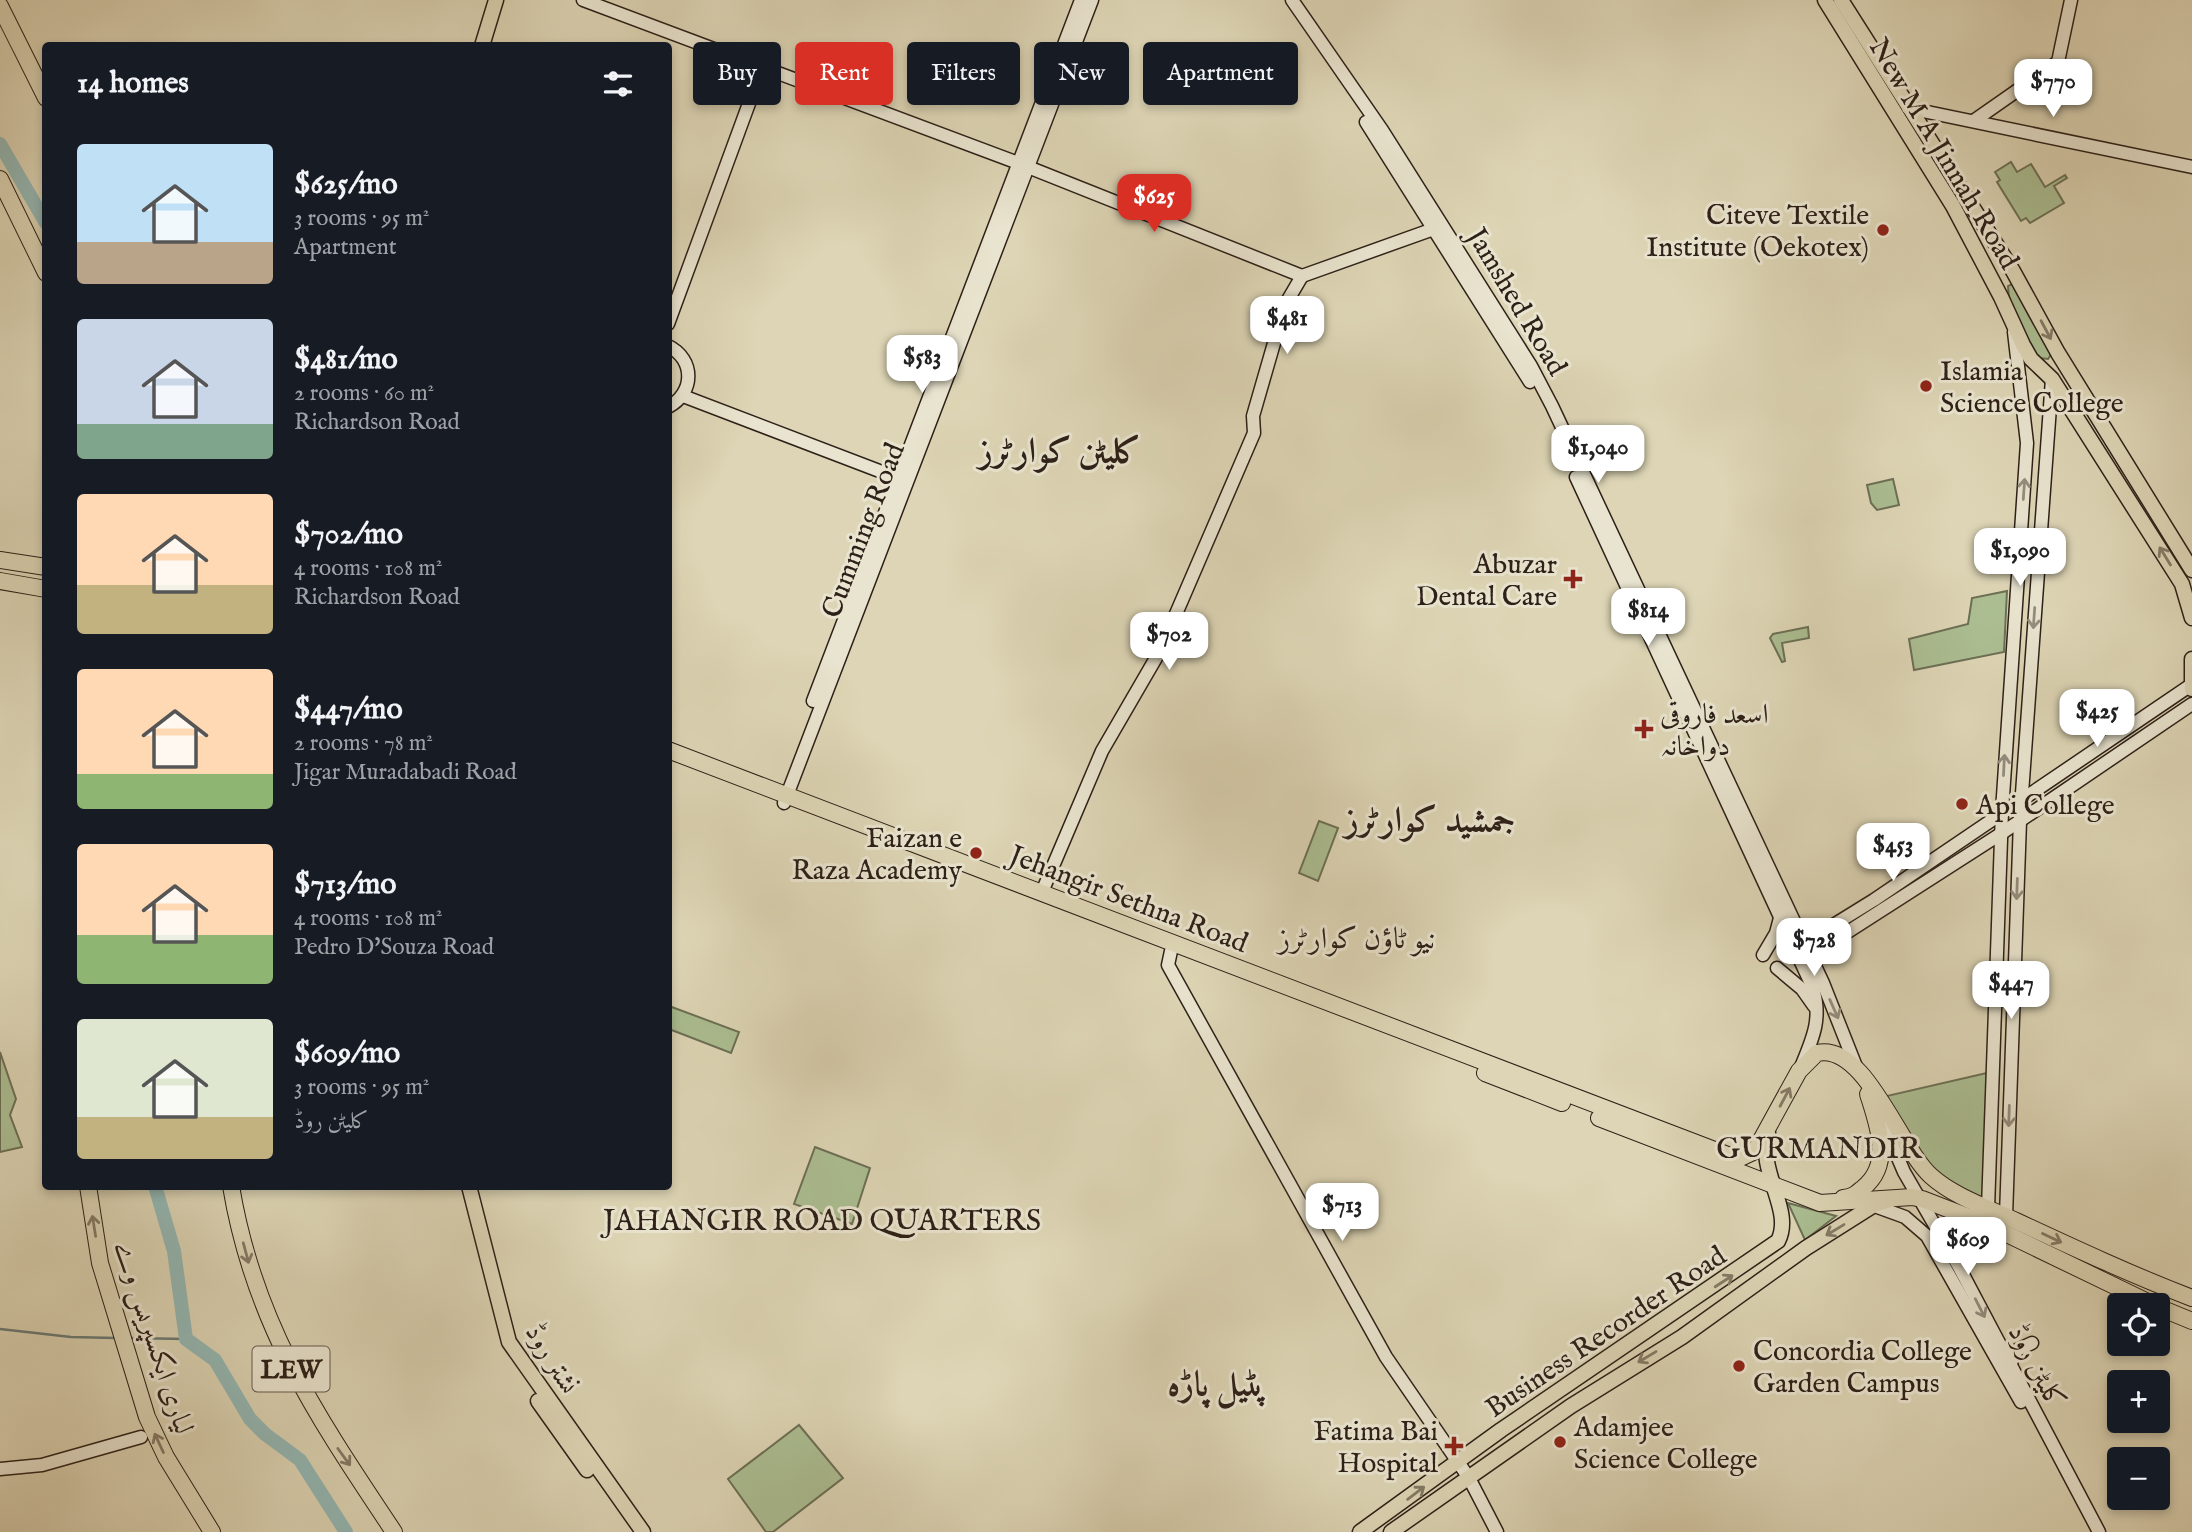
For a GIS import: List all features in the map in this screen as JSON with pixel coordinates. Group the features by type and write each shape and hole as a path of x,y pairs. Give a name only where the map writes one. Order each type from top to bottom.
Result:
{"highway":[{"path":"0,6 42,90"},
{"path":"0,179 42,265"},
{"path":"0,560 42,566"},
{"path":"0,581 42,588"},
{"name":"Jehangir Sethna Road","path":"672,752 1171,951 1726,1161"},
{"name":"Jehangir Sethna Road","path":"672,760 1042,892 1726,1161"},
{"path":"1726,1161 1748,1156 1755,1151 1799,1071 1817,1054 1826,1051 1848,1059 1859,1070 1909,1150 1931,1176 1947,1187 2192,1298"},
{"path":"1815,1196 1855,1196 1873,1181 1879,1166 1882,1148 1859,1070"},
{"path":"1726,1161 1771,1181 1835,1203 1895,1198 1922,1199 2006,1234 2130,1293"},
{"name":"لیاری ایکسپریس وے","path":"89,1190 100,1263 147,1417 166,1457 212,1532"},
{"name":"LEW","path":"232,1190 247,1260 285,1358 326,1432 394,1532"},
{"path":"1944,1239 1959,1229 1972,1227 2006,1234"},
{"path":"2170,1312 2192,1321"}],"main road":[{"path":"483,42 496,0"},
{"path":"492,42 504,0"},
{"name":"New M A Jinnah Road","path":"1825,0 1953,206 2031,359 2052,379 2189,595 2192,618"},
{"name":"New M A Jinnah Road","path":"1842,0 2013,271 2058,353 2192,570"},
{"path":"2192,659 2192,687"},
{"name":"Business Recorder Road","path":"1360,1532 1779,1241 1782,1221 1765,1156 1770,1125"},
{"name":"نشتر روڈ","path":"462,1190 501,1339 508,1355 552,1425 635,1532"},
{"name":"نشتر روڈ","path":"470,1190 509,1342 643,1532"},
{"name":"Business Recorder Road","path":"1391,1532 1874,1205 1895,1198"}],"street":[{"path":"583,0 694,42"},
{"name":"Cumming Road","path":"781,797 1022,165 1081,0"},
{"name":"Cumming Road","path":"1022,165 1092,0"},
{"name":"Jamshed Road","path":"1282,0 1439,228 1552,405 1805,959 1849,1042 1859,1070"},
{"name":"Jamshed Road","path":"1292,0 1382,130 1546,412 1780,918 1799,946"},
{"path":"1975,120 2057,62 2071,0"},
{"path":"781,75 1022,165 1302,276"},
{"path":"672,313 748,105"},
{"path":"1908,108 2192,167"},
{"path":"1042,892 1102,751 1154,664 1186,588 1211,539 1254,433 1253,416 1285,305 1302,276 1439,228"},
{"path":"1989,1208 2002,811 2027,443 2014,330"},
{"path":"672,348 681,354 689,375 683,396 672,404"},
{"path":"2006,1216 2021,799 2052,379"},
{"path":"683,396 902,479"},
{"path":"1799,946 1874,900 2002,811 2192,687"},
{"path":"1805,959 2002,833 2192,704"},
{"path":"1763,955 1776,933 1780,918"},
{"path":"1171,951 1168,965 1379,1345 1469,1478 1497,1532"},
{"name":"Jamshed Road","path":"1805,959 1819,1016"},
{"path":"1777,968 1801,989 1819,1016 1817,1028 1799,1071"},
{"name":"کلیٹن روڈ","path":"1859,1070 1904,1172 1944,1239 2099,1532"},
{"name":"کلیٹن روڈ","path":"1857,1201 1905,1217 1927,1236 2091,1532"},
{"path":"2010,1365 2017,1350 2032,1343"},
{"path":"0,1469 41,1465 141,1437"}],"green space":[{"path":"2011,162 2017,172 2031,164 2045,187 2065,175 2067,178 2054,186 2064,203 2030,223 2026,218 2021,221 1997,182 2000,180 1995,172"},
{"path":"2012,284 2052,353 2048,359 2039,358 2018,324 2009,295 2008,286"},
{"path":"1893,479 1899,505 1877,510 1871,503 1867,485"},
{"path":"2007,591 2004,652 1914,670 1909,639 1968,624 1972,598"},
{"path":"1808,627 1809,638 1782,643 1785,661 1782,662 1770,638 1773,634"},
{"path":"1319,821 1338,828 1318,881 1299,873"},
{"path":"672,1007 739,1032 731,1053 672,1030"},
{"path":"0,1052 16,1099 10,1115 22,1147 0,1152"},
{"path":"1991,1072 1988,1208 1947,1187 1878,1098"},
{"path":"815,1147 870,1168 852,1224 794,1204"},
{"path":"1788,1203 1836,1216 1805,1240"},
{"path":"799,1425 843,1478 773,1532 766,1532 728,1479"}],"waterway":[{"path":"0,144 42,216"},
{"path":"156,1190 174,1251 186,1339 215,1360 250,1419 300,1460 346,1532"},
{"path":"0,1329 71,1337 115,1338"},
{"path":"129,1338 186,1339"}],"place":[{"name":"Citeve Textile Institute (Oekotex)","path":"1883,230"},
{"name":"Islamia Science College","path":"1926,386"},
{"name":"Abuzar Dental Care","path":"1573,579"},
{"name":"اسعد فاروقی دواخانہ","path":"1644,729"},
{"name":"Api College","path":"1962,804"},
{"name":"Faizan e Raza Academy","path":"976,853"},
{"name":"Concordia College Garden Campus","path":"1739,1366"},
{"name":"Adamjee Science College","path":"1560,1442"},
{"name":"Fatima Bai Hospital","path":"1454,1446"}],"district":[{"name":"کلیٹن کوارٹرز","path":"1060,450"},
{"name":"جمشید کوارٹرز","path":"1430,819"},
{"name":"نیو ٹاؤن کوارٹرز","path":"1357,938"},
{"name":"GURMANDIR","path":"1819,1148"},
{"name":"JAHANGIR ROAD QUARTERS","path":"822,1220"},
{"name":"پٹیل پاڑہ","path":"1217,1383"}]}
